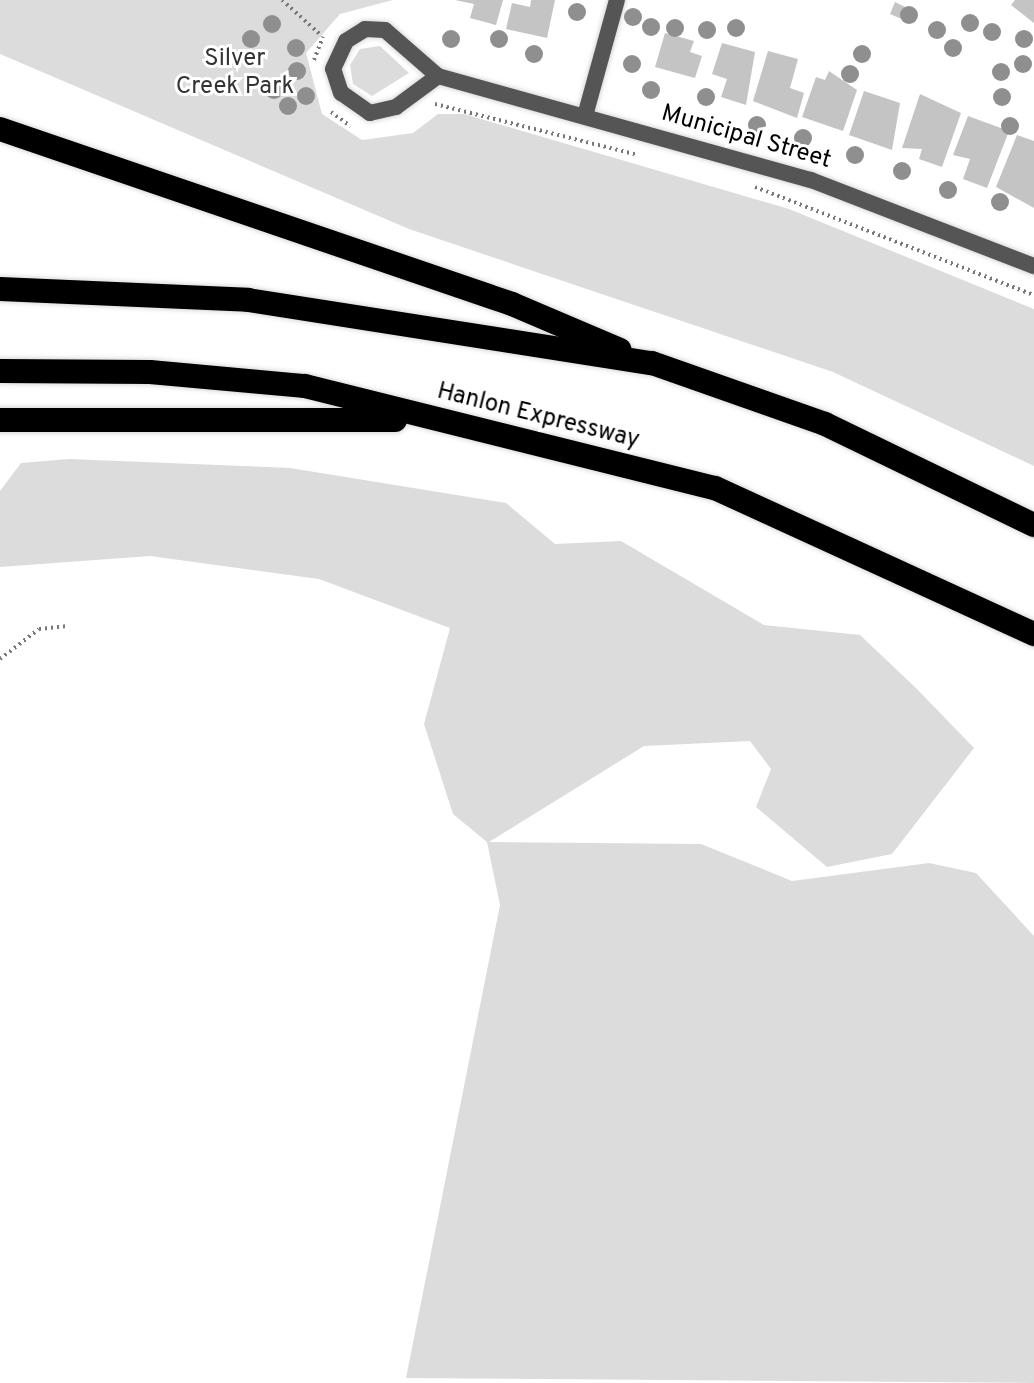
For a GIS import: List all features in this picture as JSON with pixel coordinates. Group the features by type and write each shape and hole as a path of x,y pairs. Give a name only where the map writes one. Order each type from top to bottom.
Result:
{"highway":[{"path":"0,129 512,304 652,363 825,424 1034,525"},
{"path":"0,289 248,300 652,363"},
{"name":"Hanlon Expressway","path":"0,371 150,372 305,386 434,421 715,488 1034,634"},
{"path":"0,420 434,421"}],"street":[{"path":"585,116 617,0"},
{"name":"Municipal Street","path":"438,76 396,107 370,113 341,93 333,69 346,41 375,28 395,34 438,76 811,180 1034,266"}],"path":[{"path":"282,0 323,37 313,72"},
{"path":"291,0 292,7"},
{"path":"320,99 340,120 366,130"},
{"path":"428,107 447,102 653,159"},
{"path":"742,183 1034,295"},
{"path":"0,659 39,629 69,626"}],"green space":[{"name":"Silver Creek Park","path":"0,0 393,0 340,14 306,53 322,114 362,140 413,133 438,114 464,114 789,209 1034,309 1034,466 833,372 409,229 0,54"},
{"path":"380,46 409,73 372,96 353,84 350,65 360,49"},
{"path":"69,459 290,468 506,503 555,544 621,541 764,625 860,635 916,688 974,748 892,854 827,867 756,807 771,769 750,741 644,746 489,842 701,844 792,881 929,863 976,873 1034,936 1034,1383 406,1378 500,905 487,842 453,814 424,724 450,628 319,579 150,556 0,567 0,491 21,463"}],"building":[{"path":"455,0 503,0 496,25 470,18 474,4"},
{"path":"531,0 555,0 547,38 506,29 512,3 530,7"},
{"path":"1015,0 1034,0 1034,23 1011,5"},
{"path":"895,2 909,9 904,20 890,14"},
{"path":"665,33 694,41 690,52 702,56 695,78 655,67"},
{"path":"722,43 755,52 746,105 721,97 727,79 712,74"},
{"path":"768,51 798,59 790,88 804,93 797,118 753,101"},
{"path":"829,71 857,90 843,131 802,117 816,77 825,80"},
{"path":"864,91 900,103 892,150 849,135"},
{"path":"920,94 961,113 942,167 919,159 922,149 902,148"},
{"path":"968,116 1009,131 987,188 963,179 970,159 953,155"},
{"path":"1017,135 1034,141 1034,208 996,187"}]}
